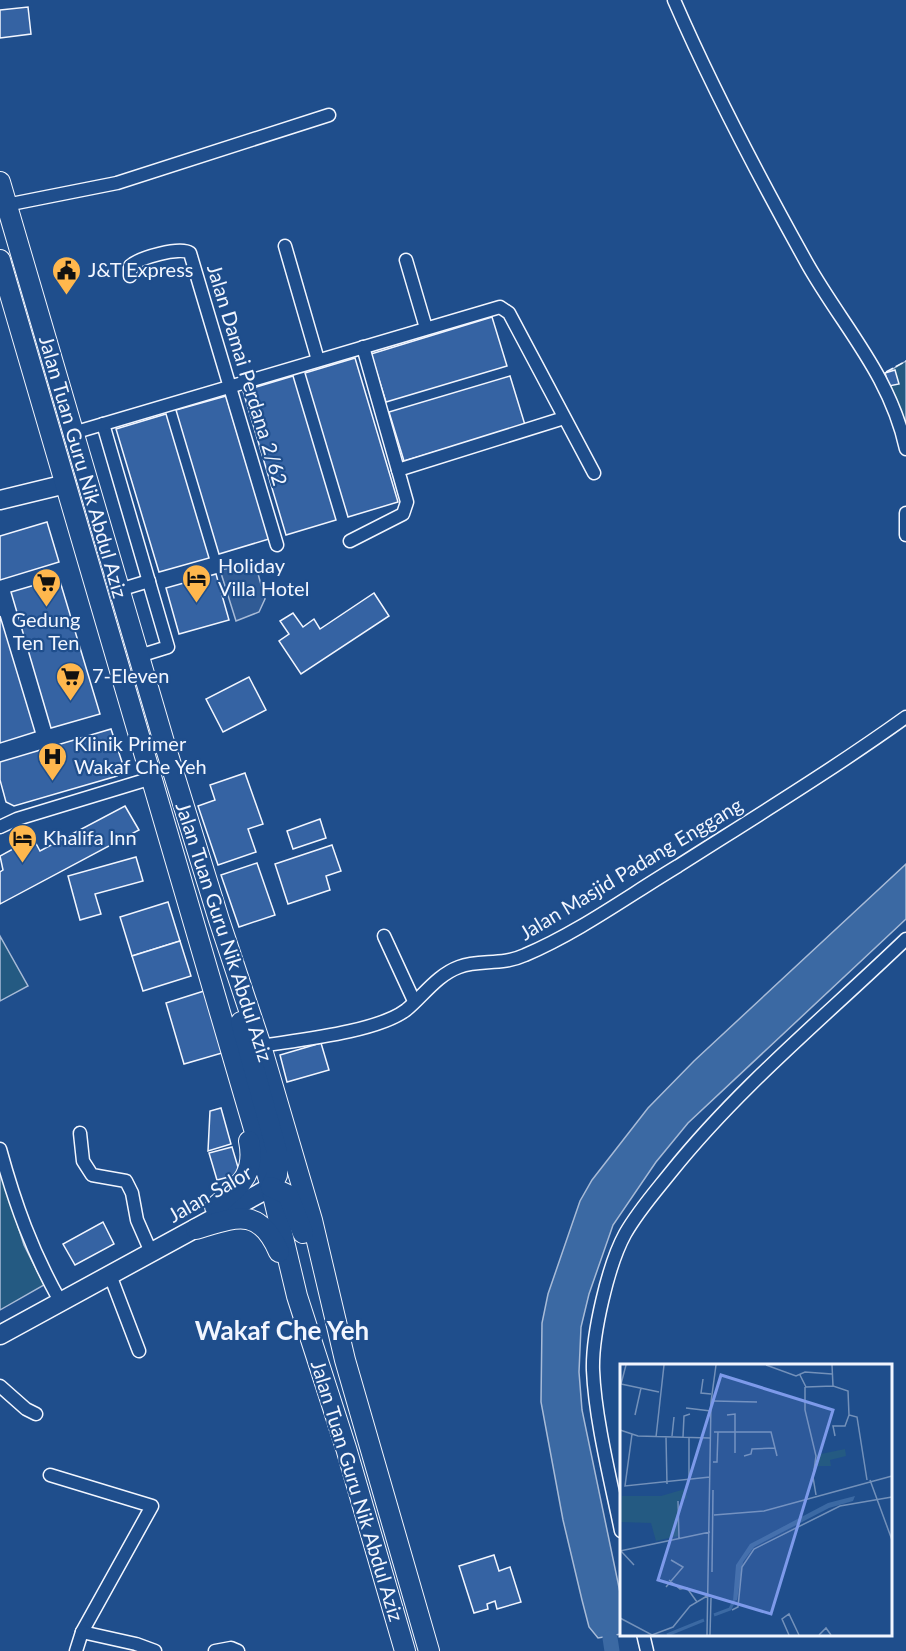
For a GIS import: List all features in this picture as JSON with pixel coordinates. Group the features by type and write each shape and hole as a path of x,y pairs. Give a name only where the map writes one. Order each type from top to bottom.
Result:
{"main road":[{"name":"Jalan Tuan Guru Nik Abdul Aziz","path":"0,182 119,590 219,920 261,1046 312,1220 345,1360 429,1651"},
{"name":"Jalan Tuan Guru Nik Abdul Aziz","path":"0,260 5,290 66,484 271,1187 297,1296 352,1470 405,1651"},
{"path":"0,500 66,484"},
{"path":"219,920 252,1067 277,1152 277,1175 271,1187 288,1196 293,1204 345,1360"},
{"path":"215,1207 238,1188 251,1165 234,1060"},
{"name":"Jalan Salor","path":"155,1250 215,1207 250,1188 271,1187"},
{"name":"Jalan Salor","path":"0,1335 271,1187"},
{"path":"196,1229 232,1218 256,1221 272,1238 297,1296"}],"street":[{"path":"674,0 701,62 808,265 882,378 906,449"},
{"path":"6,205 117,183 329,115"},
{"path":"285,246 318,360"},
{"name":"Jalan Damai Perdana 2/62","path":"130,276 130,266 137,262 178,250 189,253 277,545"},
{"path":"406,260 426,328"},
{"path":"73,433 496,307 507,310 594,472"},
{"path":"350,541 403,514 407,502 363,347"},
{"path":"398,470 564,418"},
{"path":"103,424 168,647 139,656"},
{"path":"906,513 906,535"},
{"path":"119,590 149,581"},
{"name":"Jalan Masjid Padang Enggang","path":"261,1046 316,1037 381,1021 406,1010 414,1001 458,968 513,960 621,903 779,803 906,717"},
{"path":"0,827 16,819 152,778"},
{"path":"384,936 414,1001"},
{"path":"620,1525 593,1370 595,1338 601,1308 624,1236 639,1210 728,1107 906,939"},
{"path":"80,1133 83,1161 92,1175 126,1180 132,1193 137,1220 155,1250"},
{"path":"0,1149 16,1207 30,1243 60,1301"},
{"path":"110,1275 140,1351"},
{"path":"0,1386 26,1409 36,1414"},
{"path":"50,1474 152,1506 82,1632 76,1651"},
{"path":"82,1632 136,1644 154,1651"},
{"path":"643,1636 647,1651"},
{"path":"215,1651 231,1648 238,1651"}],"shaded area":[{"path":"906,361 906,433 884,374"},
{"path":"255,563 265,599 259,612 236,621 220,570"},
{"path":"906,864 906,919 688,1123 656,1162 613,1225 589,1294 581,1327 579,1372 582,1410 620,1592 620,1634 598,1638 589,1627 582,1600 563,1520 541,1402 542,1323 548,1294 580,1201 592,1180 648,1108 694,1061"},
{"path":"0,936 28,986 0,1001"},
{"path":"0,1170 24,1245 44,1285 0,1310"}],"building":[{"path":"28,7 31,34 0,38 0,10"},
{"path":"492,317 507,366 386,402 371,354"},
{"path":"355,358 398,502 348,517 305,373"},
{"path":"895,370 899,384 889,386 885,373"},
{"path":"293,376 336,520 286,535 243,391"},
{"path":"510,376 525,425 404,461 389,412"},
{"path":"226,396 269,539 219,554 176,410"},
{"path":"166,414 209,558 159,572 116,429"},
{"path":"47,522 59,562 0,580 0,536"},
{"name":"Holiday Villa Hotel","path":"216,574 229,620 179,634 166,588"},
{"path":"59,578 100,714 51,728 11,592"},
{"path":"374,593 389,616 301,674 279,641 289,634 280,621 293,613 303,627 314,619 320,629"},
{"path":"0,616 35,732 0,743"},
{"path":"249,677 266,710 223,732 206,699"},
{"path":"111,729 124,768 117,776 14,806 6,802 0,780 0,762"},
{"path":"245,773 263,824 248,829 256,852 218,865 198,806 215,800 210,785"},
{"path":"125,806 139,830 0,904 0,872 3,870 0,856 33,838 40,851"},
{"path":"320,819 326,838 293,849 287,831"},
{"path":"332,845 341,871 326,876 330,890 288,904 275,864"},
{"path":"136,857 143,881 95,894 101,914 80,920 68,876"},
{"path":"257,863 275,915 239,927 221,875"},
{"path":"168,902 180,941 132,956 120,917"},
{"path":"180,941 191,976 143,991 132,956"},
{"path":"204,991 222,1053 184,1064 166,1003"},
{"path":"321,1043 329,1070 287,1082 280,1055"},
{"path":"221,1108 231,1144 208,1151 210,1111"},
{"path":"232,1147 240,1174 217,1180 209,1153"},
{"path":"103,1222 114,1244 75,1265 63,1244"},
{"path":"494,1555 499,1571 510,1567 521,1602 497,1609 495,1601 487,1604 488,1609 474,1613 459,1566"}],"waterway":[{"path":"610,1638 612,1651"}],"fence":[{"path":"886,372 906,361"}],"place":[{"name":"J&T Express","path":"67,296"},
{"name":"Holiday Villa Hotel","path":"197,604"},
{"name":"Gedung Ten Ten","path":"46,608"},
{"name":"7-Eleven","path":"71,702"},
{"name":"Klinik Primer Wakaf Che Yeh","path":"53,782"},
{"name":"Khalifa Inn","path":"22,864"}],"district":[{"name":"Wakaf Che Yeh","path":"282,1331"}]}
